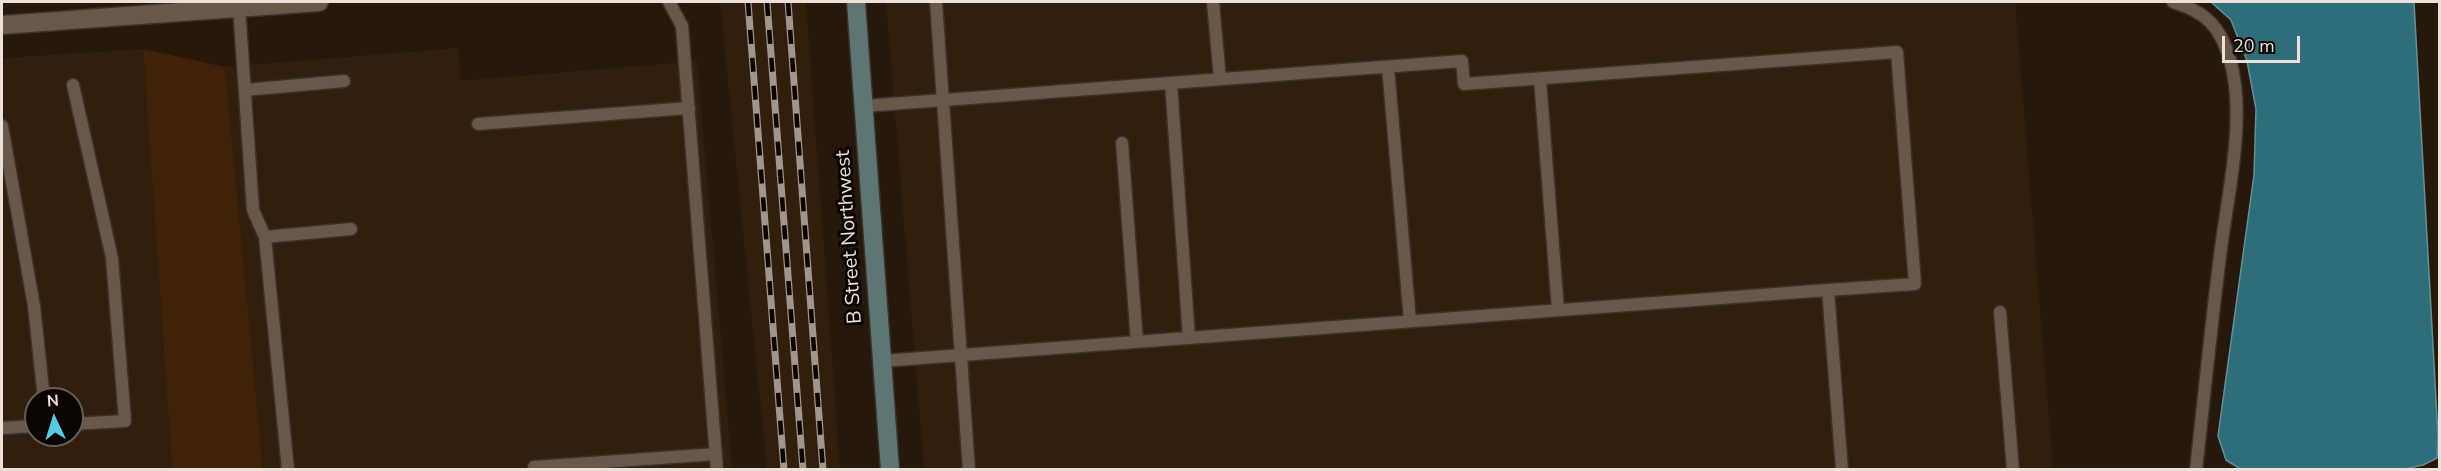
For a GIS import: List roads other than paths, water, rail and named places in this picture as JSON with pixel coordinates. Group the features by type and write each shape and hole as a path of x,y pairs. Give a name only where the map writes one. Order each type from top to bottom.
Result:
{"street":[{"path":"2,25 319,2"},
{"name":"B Street Northwest","path":"856,2 890,470"}],"lane":[{"path":"669,2 682,26 717,470"},
{"path":"936,2 969,470"},
{"path":"1214,2 1220,79"},
{"path":"2173,2 2190,7 2212,21 2230,59 2237,99 2233,160 2196,470"},
{"path":"239,8 253,210 265,237 288,470"},
{"path":"864,106 1462,61 1464,84 1897,52 1915,284 882,362"},
{"path":"1388,67 1410,321"},
{"path":"1540,79 1558,310"},
{"path":"244,90 344,81"},
{"path":"1171,83 1189,338"},
{"path":"73,85 112,258 125,421 84,423"},
{"path":"478,124 689,108"},
{"path":"2,126 34,306 43,387"},
{"path":"1122,143 1137,342"},
{"path":"265,237 351,229"},
{"path":"1828,290 1842,470"},
{"path":"2000,312 2013,470"},
{"path":"2,428 24,427"},
{"path":"534,467 716,454"}],"water":[{"path":"2211,2 2414,2 2438,436 2437,458 2423,465 2400,470 2242,470 2226,460 2218,436 2254,175 2256,109 2247,61 2231,20"}],"railway":[{"path":"748,2 784,470"},
{"path":"767,2 803,470"},
{"path":"788,2 823,470"}]}
